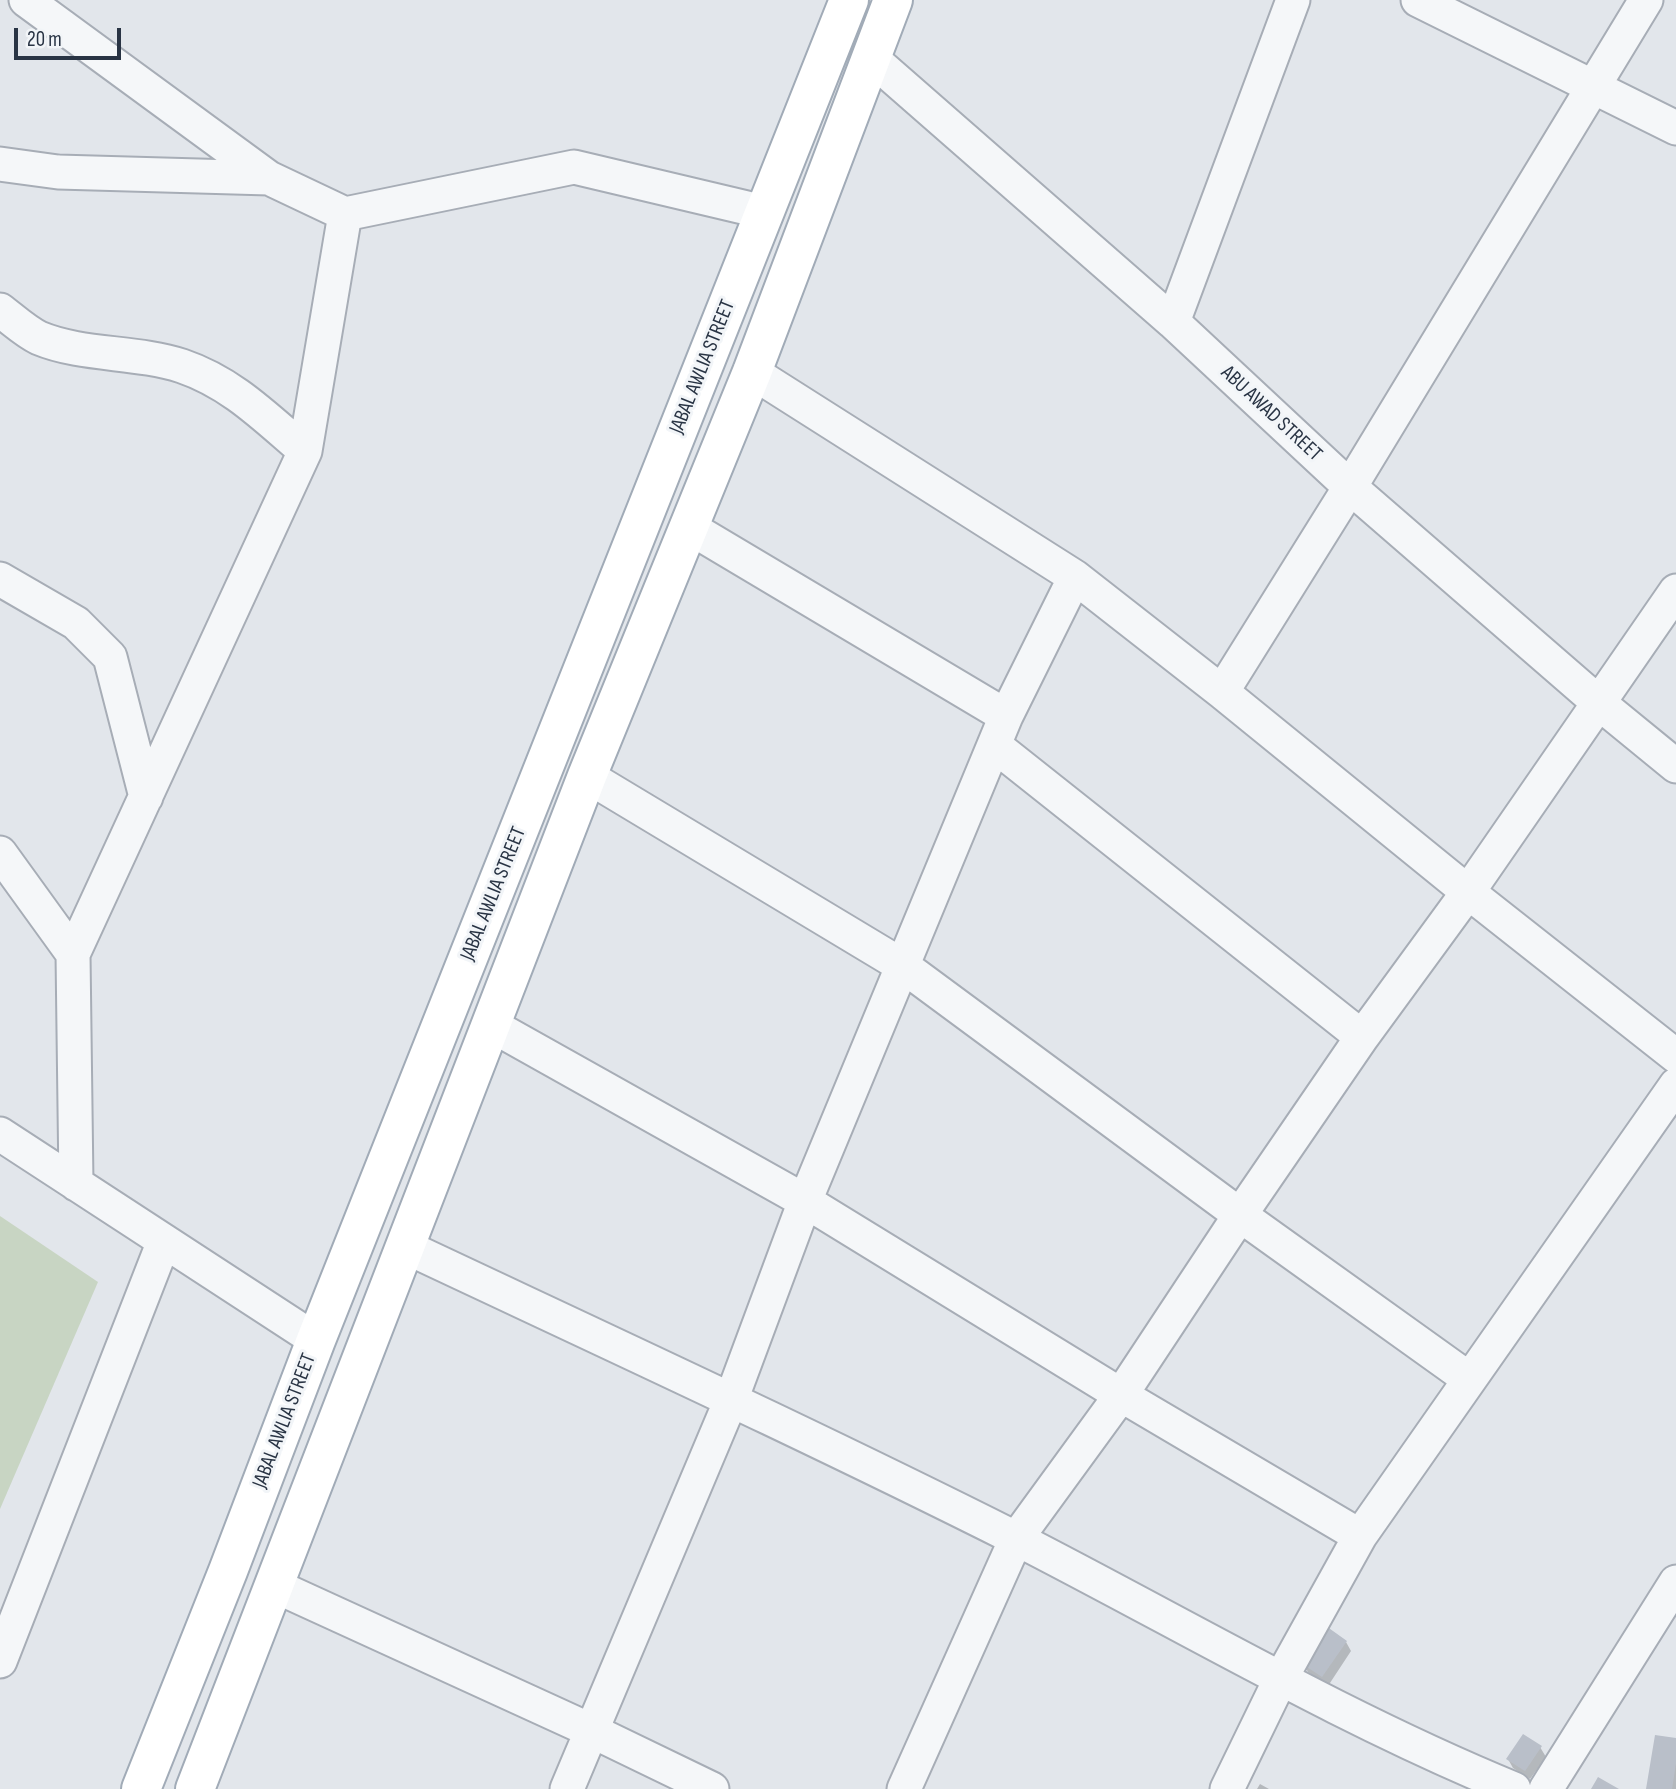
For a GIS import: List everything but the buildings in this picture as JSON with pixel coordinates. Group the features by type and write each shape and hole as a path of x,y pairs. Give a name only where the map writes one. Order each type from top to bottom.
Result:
{"main road":[{"name":"JABAL AWLIA STREET","path":"141,1789 316,1340 849,0"},
{"name":"JABAL AWLIA STREET","path":"195,1789 587,776 752,372 893,0"}],"street":[{"path":"26,0 269,178 345,214 573,167 764,212"},
{"path":"1174,322 1293,0"},
{"path":"1418,0 1676,128"},
{"path":"1222,692 1646,0"},
{"name":"ABU AWAD STREET","path":"870,57 1174,322 1350,487 1599,704 1676,766"},
{"path":"0,164 58,172 269,178"},
{"path":"76,1184 74,954 305,451 345,214"},
{"path":"0,310 38,338 87,350 139,356 182,366 233,389 305,451"},
{"path":"752,372 1075,577 1676,1056"},
{"path":"687,526 1000,730 1362,1037"},
{"path":"566,1789 731,1399 805,1201 1000,730 1075,577"},
{"path":"0,579 76,623 110,657 146,797"},
{"path":"904,1789 1016,1539 1121,1395 1362,1037 1468,892 1676,591"},
{"path":"587,776 903,966 1240,1215 1469,1379"},
{"path":"0,853 74,954"},
{"path":"491,1025 805,1201 1121,1395 1360,1536"},
{"path":"1227,1789 1280,1679 1360,1536 1676,1085"},
{"path":"0,1134 316,1340"},
{"path":"0,1661 164,1241"},
{"path":"406,1247 731,1399 1016,1539 1474,1782 1514,1789"},
{"path":"1546,1789 1676,1582"},
{"path":"273,1585 712,1789"}],"green space":[{"path":"0,1216 98,1282 0,1509"}]}
